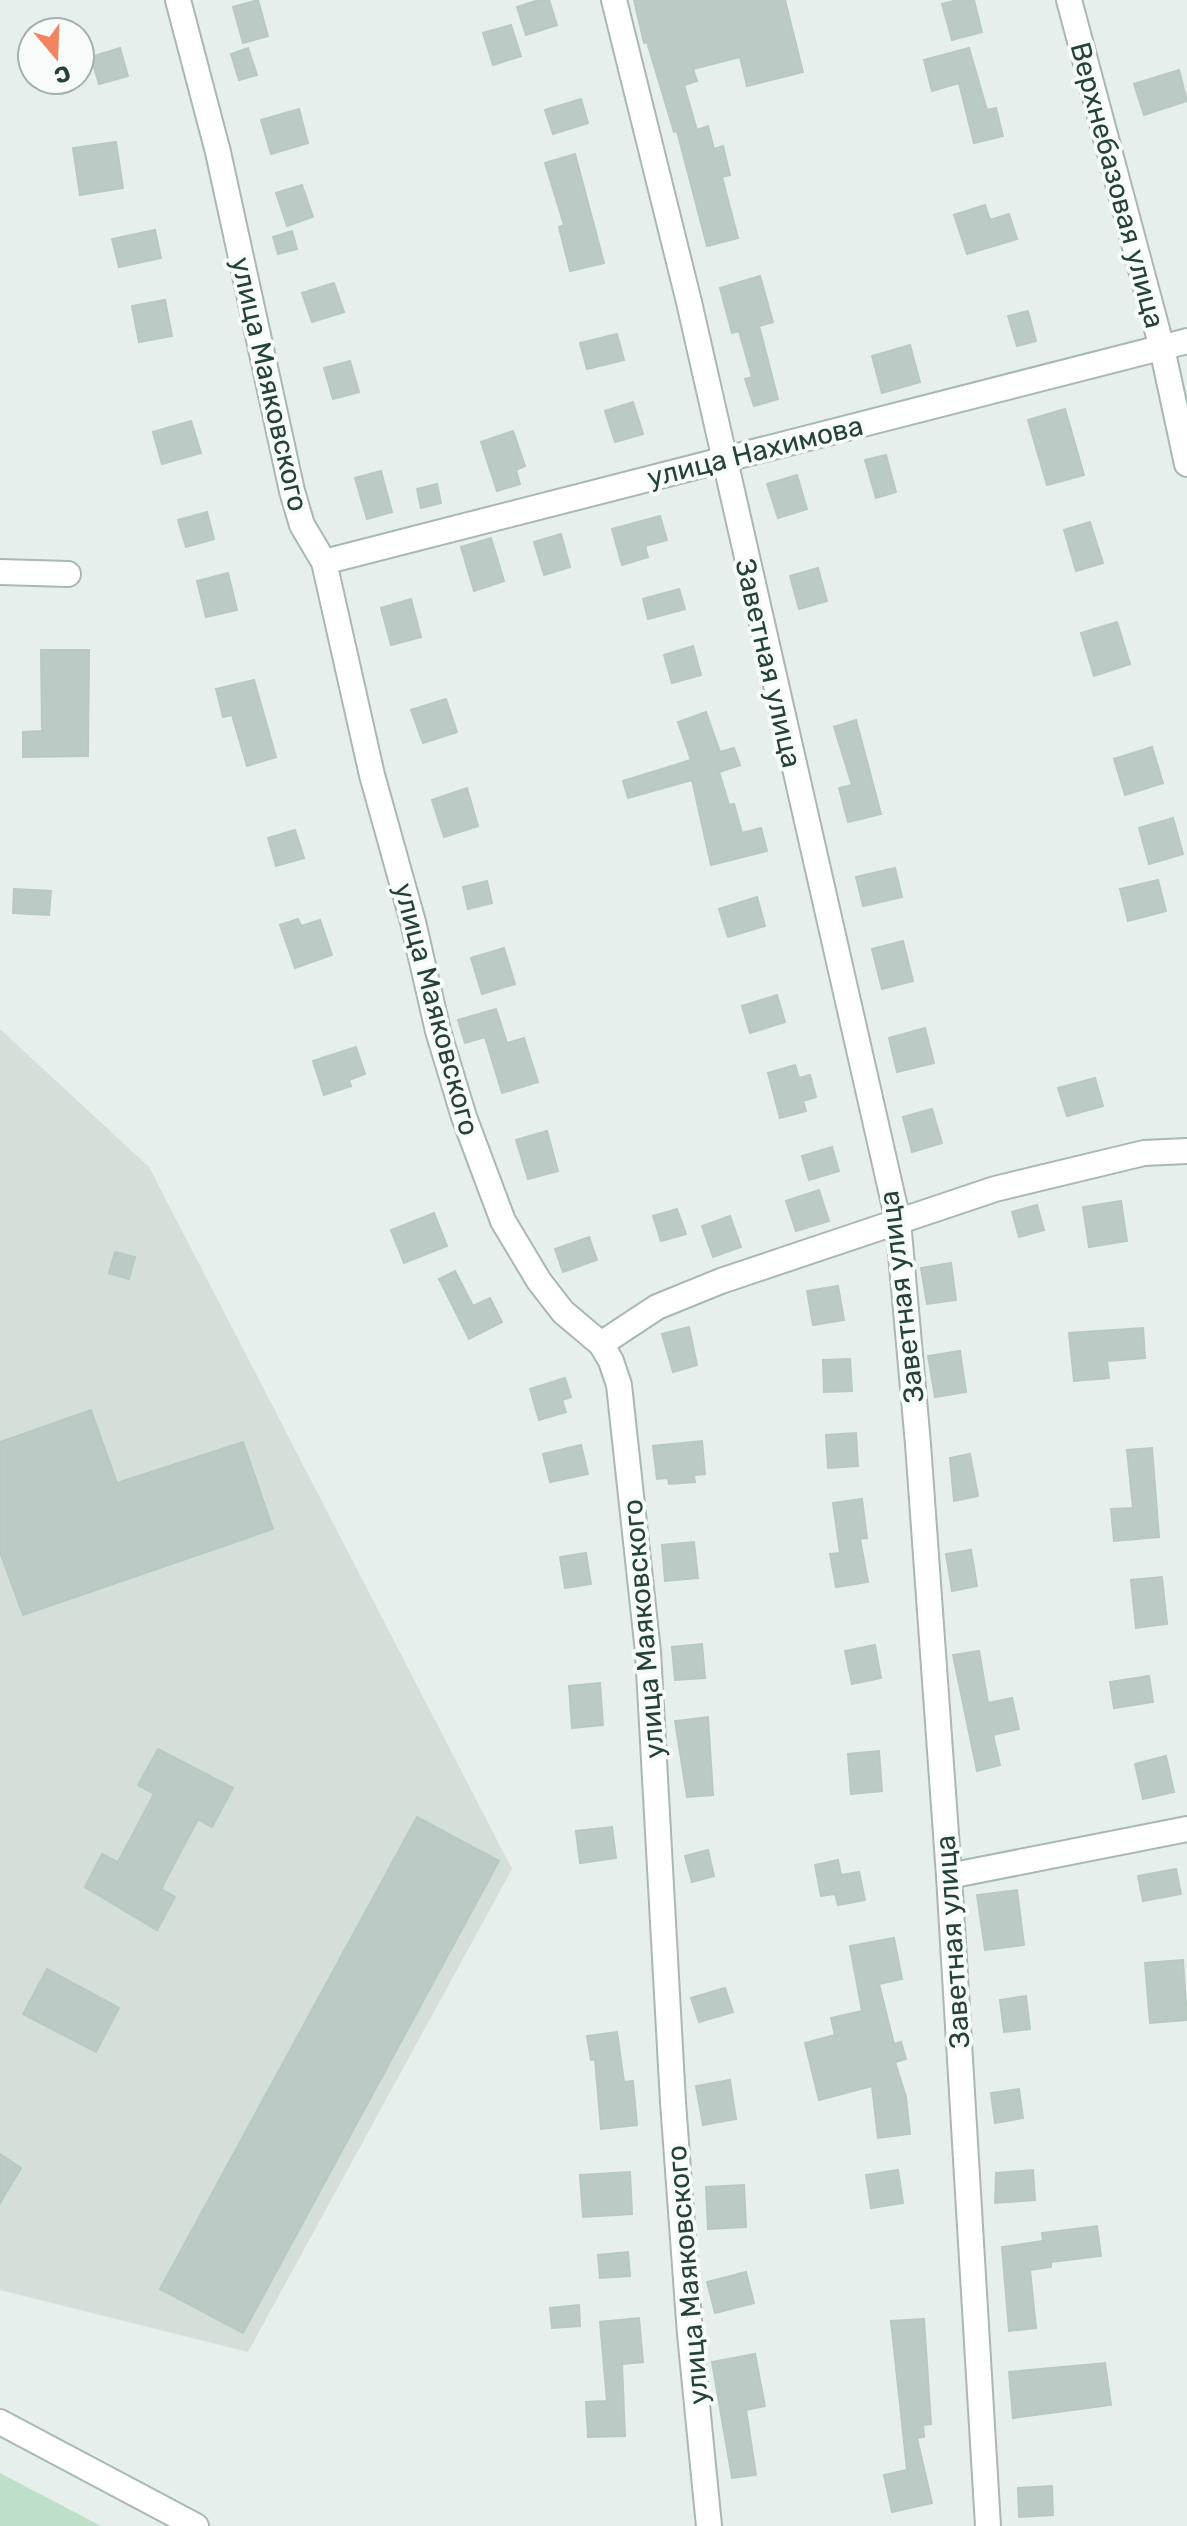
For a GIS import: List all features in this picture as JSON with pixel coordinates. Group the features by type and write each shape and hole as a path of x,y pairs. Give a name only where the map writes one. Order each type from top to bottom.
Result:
{"street":[{"name":"улица Маяковского","path":"178,0 218,152 292,491 302,525 324,562 372,775 413,922 438,1031 464,1117 503,1221 539,1281 563,1312 601,1344 619,1385 648,1652 675,2133 709,2526"},
{"name":"Заветная улица","path":"614,0 686,287 898,1221 918,1444 949,1876 988,2526"},
{"name":"Верхнебазовая улица","path":"1069,0 1162,348 1187,464"},
{"name":"улица Нахимова","path":"324,562 1187,341"},
{"path":"0,572 68,574"},
{"path":"601,1344 627,1324 670,1302 995,1189 1144,1153 1187,1151"},
{"path":"949,1876 1187,1829"},
{"path":"0,2422 196,2526"}],"shaded area":[{"path":"0,1029 149,1167 512,1869 248,2352 0,2290"}],"green space":[{"path":"0,2473 101,2526 0,2526"}],"building":[{"path":"258,0 268,36 243,43 233,7"},
{"path":"549,0 557,25 526,35 517,7"},
{"path":"634,0 785,0 803,72 747,86 740,57 693,69 697,81 684,85 697,130 708,126 714,149 723,146 730,175 722,177 738,238 707,246 677,131 674,132 647,42 644,43"},
{"path":"974,0 982,32 952,40 942,4"},
{"path":"511,25 521,56 493,65 483,33"},
{"path":"120,48 128,76 99,84 96,55"},
{"path":"248,48 257,75 239,80 231,54"},
{"path":"969,48 987,110 996,108 1003,136 974,143 959,83 932,91 924,60"},
{"path":"1179,70 1187,101 1144,115 1134,84"},
{"path":"581,99 588,123 553,134 545,110"},
{"path":"299,109 308,143 271,154 261,120"},
{"path":"116,142 123,188 80,195 73,148"},
{"path":"575,154 604,263 570,271 559,227 564,225 545,163"},
{"path":"302,185 313,217 287,226 276,193"},
{"path":"985,205 990,220 1009,214 1017,239 967,254 954,215"},
{"path":"155,230 161,258 119,267 112,239"},
{"path":"292,231 297,249 278,254 273,237"},
{"path":"760,276 773,322 759,326 778,399 754,406 745,379 752,377 739,331 732,333 720,288"},
{"path":"334,283 344,312 312,322 302,293"},
{"path":"165,300 172,336 139,342 132,306"},
{"path":"1028,311 1036,341 1017,346 1008,316"},
{"path":"617,334 624,360 587,369 580,343"},
{"path":"910,345 920,382 882,393 872,356"},
{"path":"350,361 359,392 333,399 324,368"},
{"path":"633,402 643,434 615,442 605,411"},
{"path":"1065,409 1084,475 1047,485 1028,420"},
{"path":"191,421 201,453 162,464 153,432"},
{"path":"513,431 525,466 516,470 520,484 497,491 481,442"},
{"path":"886,455 896,492 876,498 865,460"},
{"path":"381,471 392,512 367,519 355,478"},
{"path":"797,475 807,509 778,518 767,484"},
{"path":"437,484 441,503 421,508 417,489"},
{"path":"207,512 214,539 186,547 178,520"},
{"path":"660,516 667,540 645,546 648,557 622,565 612,529"},
{"path":"1090,522 1103,563 1076,571 1064,530"},
{"path":"561,534 570,567 544,575 534,542"},
{"path":"491,538 504,581 474,591 461,547"},
{"path":"818,568 827,601 799,609 790,576"},
{"path":"228,573 237,610 206,617 197,581"},
{"path":"679,589 685,609 648,619 643,599"},
{"path":"411,599 421,637 391,645 381,608"},
{"path":"1117,622 1130,664 1094,676 1081,633"},
{"path":"693,646 701,675 672,683 664,655"},
{"path":"41,650 89,650 88,756 23,757 23,732 42,731"},
{"path":"254,680 276,757 247,766 232,715 223,717 216,689"},
{"path":"446,699 457,732 423,743 411,710"},
{"path":"706,712 720,752 734,748 740,765 719,772 729,805 734,804 742,833 761,828 767,851 711,865 692,780 628,798 623,781 691,760 678,722"},
{"path":"856,720 881,814 848,822 839,788 852,785 834,727"},
{"path":"1152,747 1163,783 1125,795 1114,759"},
{"path":"467,788 478,826 444,837 432,800"},
{"path":"1173,818 1183,854 1149,864 1139,828"},
{"path":"295,830 304,858 276,866 268,838"},
{"path":"895,868 902,897 863,906 856,877"},
{"path":"1158,880 1166,911 1128,921 1120,889"},
{"path":"487,881 492,903 468,909 463,887"},
{"path":"14,889 51,891 49,915 13,913"},
{"path":"757,897 765,926 728,937 719,909"},
{"path":"298,919 301,926 320,920 332,955 295,968 280,925"},
{"path":"903,941 913,981 882,989 872,949"},
{"path":"504,948 515,984 482,994 471,958"},
{"path":"777,995 785,1022 750,1033 742,1006"},
{"path":"496,1009 507,1043 524,1038 538,1082 502,1093 485,1037 465,1043 458,1020"},
{"path":"925,1028 934,1063 897,1072 889,1038"},
{"path":"356,1047 365,1074 349,1080 351,1086 324,1095 313,1061"},
{"path":"795,1065 799,1078 810,1075 816,1097 803,1101 806,1111 780,1118 768,1073"},
{"path":"1095,1078 1103,1106 1067,1116 1058,1088"},
{"path":"932,1109 942,1143 912,1152 903,1117"},
{"path":"547,1131 558,1171 528,1179 516,1140"},
{"path":"832,1147 839,1171 809,1180 802,1156"},
{"path":"819,1190 829,1221 796,1231 786,1201"},
{"path":"1121,1201 1127,1241 1089,1247 1083,1207"},
{"path":"1037,1205 1044,1230 1019,1237 1012,1212"},
{"path":"677,1209 686,1234 661,1241 653,1216"},
{"path":"434,1213 447,1246 404,1263 391,1230"},
{"path":"730,1216 741,1247 713,1257 702,1226"},
{"path":"589,1237 597,1260 563,1272 555,1249"},
{"path":"115,1252 135,1257 129,1279 109,1273"},
{"path":"951,1263 956,1300 927,1304 921,1268"},
{"path":"455,1271 473,1306 490,1298 502,1322 469,1339 439,1279"},
{"path":"838,1286 844,1320 813,1325 807,1291"},
{"path":"689,1327 697,1365 673,1372 662,1334"},
{"path":"1143,1328 1145,1358 1107,1361 1109,1378 1074,1381 1069,1333"},
{"path":"960,1351 966,1392 935,1397 928,1356"},
{"path":"850,1359 852,1391 824,1392 823,1360"},
{"path":"565,1378 571,1397 562,1400 566,1412 539,1420 530,1389"},
{"path":"91,1410 117,1483 243,1442 273,1529 23,1615 0,1552 0,1442"},
{"path":"856,1433 858,1466 828,1468 826,1435"},
{"path":"702,1441 705,1474 694,1475 695,1482 669,1484 668,1478 657,1479 653,1446"},
{"path":"581,1445 588,1474 550,1482 543,1454"},
{"path":"1152,1448 1159,1537 1114,1541 1111,1509 1133,1508 1127,1450"},
{"path":"970,1454 978,1496 954,1501 950,1458"},
{"path":"862,1499 867,1538 860,1539 868,1582 836,1587 830,1554 840,1553 833,1503"},
{"path":"694,1542 698,1578 665,1581 662,1545"},
{"path":"971,1550 977,1586 952,1591 946,1554"},
{"path":"586,1553 591,1584 565,1588 560,1557"},
{"path":"1162,1577 1167,1624 1136,1628 1131,1580"},
{"path":"702,1644 705,1678 675,1680 672,1647"},
{"path":"875,1645 881,1678 852,1684 845,1651"},
{"path":"979,1651 988,1703 1012,1698 1019,1729 993,1735 1000,1765 977,1771 953,1655"},
{"path":"1149,1676 1153,1702 1114,1708 1110,1682"},
{"path":"600,1683 603,1725 572,1728 569,1686"},
{"path":"708,1717 713,1795 687,1797 675,1721"},
{"path":"158,1749 233,1788 212,1827 198,1819 161,1889 175,1897 157,1930 85,1887 102,1854 118,1862 154,1794 138,1785"},
{"path":"879,1751 882,1791 851,1794 848,1754"},
{"path":"1166,1756 1174,1792 1143,1799 1135,1764"},
{"path":"417,1817 499,1861 243,2333 160,2289"},
{"path":"612,1827 616,1858 580,1863 576,1831"},
{"path":"708,1850 714,1876 692,1882 685,1856"},
{"path":"838,1860 841,1875 859,1872 865,1900 838,1905 835,1894 821,1896 815,1865"},
{"path":"1176,1869 1181,1894 1143,1901 1138,1876"},
{"path":"1017,1890 1024,1945 985,1950 977,1895"},
{"path":"894,1938 902,1979 879,1984 894,2044 901,2042 906,2059 895,2062 906,2097 910,2134 878,2138 872,2086 819,2100 805,2043 835,2035 831,2018 862,2011 850,1946"},
{"path":"1183,1960 1187,2020 1150,2023 1145,1963"},
{"path":"47,1969 119,2008 96,2052 23,2014"},
{"path":"725,1988 733,2012 699,2022 691,1998"},
{"path":"1026,1996 1030,2029 1004,2032 1000,2000"},
{"path":"617,2032 624,2082 633,2081 637,2125 601,2129 595,2059 591,2060 587,2036"},
{"path":"730,2080 736,2119 703,2125 696,2086"},
{"path":"1019,2089 1023,2118 995,2123 991,2093"},
{"path":"0,2154 21,2168 0,2203"},
{"path":"898,2170 903,2203 871,2208 866,2175"},
{"path":"1033,2170 1035,2200 995,2203 996,2173"},
{"path":"630,2172 632,2214 583,2217 580,2175"},
{"path":"744,2185 746,2227 708,2229 706,2187"},
{"path":"1097,2226 1101,2256 1051,2262 1051,2267 1030,2270 1036,2328 1009,2331 1002,2247 1043,2241 1042,2233"},
{"path":"628,2252 630,2276 600,2278 598,2255"},
{"path":"746,2272 754,2303 715,2313 707,2282"},
{"path":"579,2305 580,2326 552,2328 550,2308"},
{"path":"639,2318 643,2362 622,2364 625,2436 588,2437 586,2402 607,2401 600,2322"},
{"path":"924,2319 931,2424 923,2425 924,2437 917,2438 932,2503 892,2512 884,2475 907,2470 891,2321"},
{"path":"755,2354 765,2406 746,2410 756,2475 732,2478 712,2362"},
{"path":"1105,2363 1111,2405 1013,2418 1009,2372"},
{"path":"1052,2486 1053,2515 1019,2517 1018,2488"}]}
